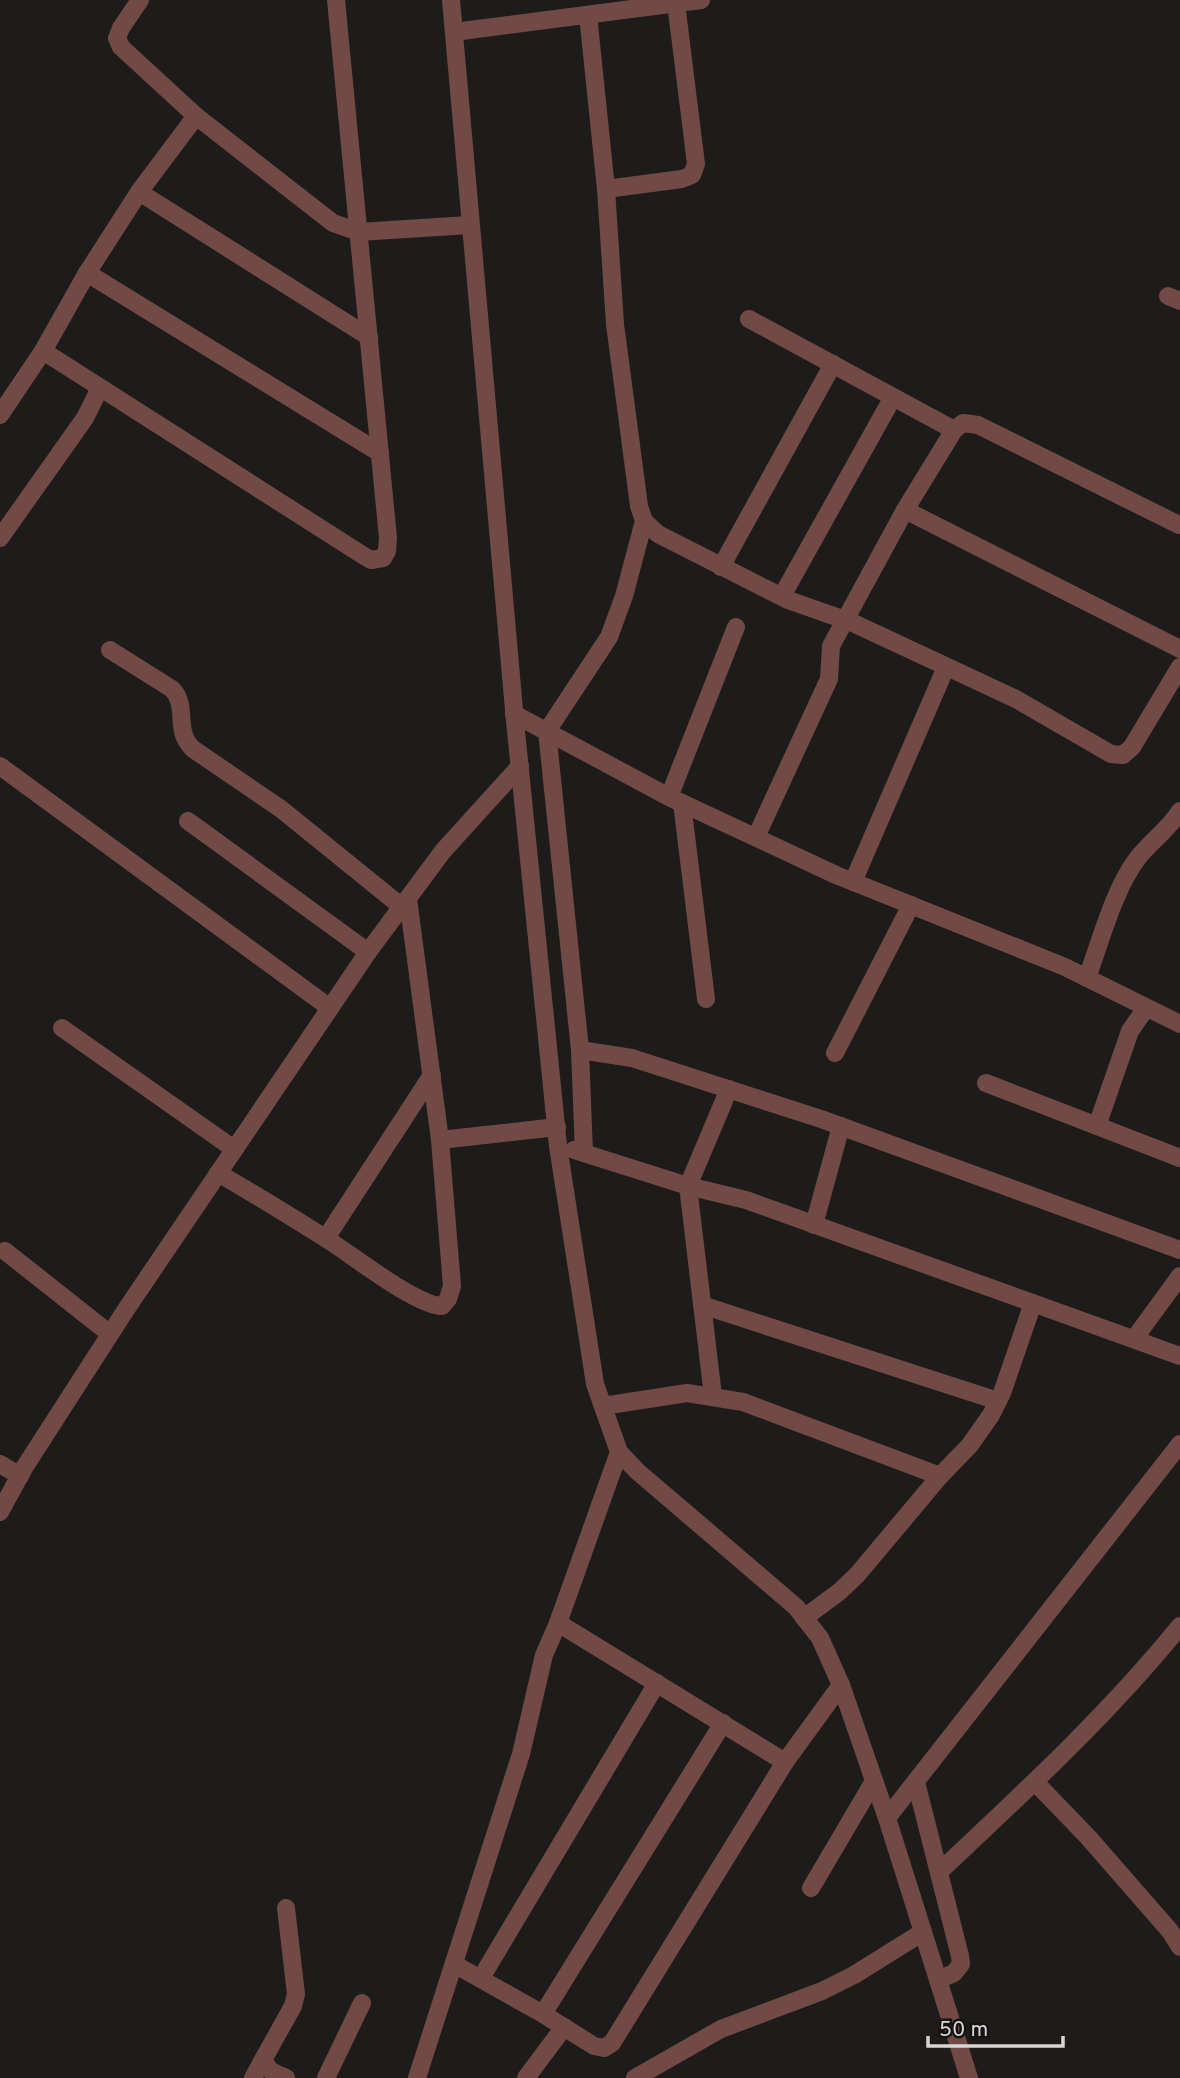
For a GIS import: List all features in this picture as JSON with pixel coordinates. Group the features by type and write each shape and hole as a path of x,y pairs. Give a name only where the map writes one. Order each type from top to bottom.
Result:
{"street":[{"path":"140,0 121,28 117,38 121,47 197,116 333,223 359,232 469,225"},
{"path":"43,351 364,556 378,560 383,558 387,551 388,538 336,0"},
{"path":"451,0 514,714 558,1146 594,1384 619,1452 656,1488 796,1607 820,1638 841,1685 887,1818 969,2078"},
{"path":"454,32 701,0"},
{"path":"606,189 692,175 696,164 676,3"},
{"path":"588,15 606,189 615,324 639,506 644,521 658,534 721,567 782,596 845,620 1016,699 1111,754 1123,755 1132,747 1180,667"},
{"path":"0,415 43,351 87,273 139,192 197,116"},
{"path":"139,192 369,337"},
{"path":"87,273 380,453"},
{"path":"749,319 954,429"},
{"path":"721,567 833,364"},
{"path":"0,538 85,418 100,388"},
{"path":"782,596 893,397"},
{"path":"756,837 829,678 831,646 905,510 954,429 963,423 978,425 1179,525"},
{"path":"905,510 1180,649"},
{"path":"584,1153 580,1050 547,731 609,637 624,596 644,521"},
{"path":"706,999 675,800 736,627"},
{"path":"110,650 178,695 182,733 193,749 281,809 405,903 440,1140 452,1286 448,1299 442,1306 433,1306 415,1297 326,1238 218,1173"},
{"path":"853,882 946,667"},
{"path":"514,714 675,800 853,882 1087,978 1180,1024"},
{"path":"0,765 330,1008"},
{"path":"0,1512 110,1334 368,953 443,851 520,765"},
{"path":"1087,978 1121,887 1137,859 1170,827 1180,811"},
{"path":"188,821 368,953"},
{"path":"835,1053 911,905"},
{"path":"1097,1126 1130,1031 1146,1008"},
{"path":"62,1028 234,1149"},
{"path":"580,1050 632,1058 841,1126 1180,1250"},
{"path":"326,1238 432,1075"},
{"path":"986,1083 1180,1158"},
{"path":"713,1396 688,1186 729,1089"},
{"path":"814,1225 841,1126"},
{"path":"440,1140 557,1127"},
{"path":"558,1146 688,1186 746,1200 1180,1356"},
{"path":"5,1251 110,1334"},
{"path":"1134,1339 1180,1276"},
{"path":"804,1618 839,1592 856,1575 940,1476 970,1446 998,1401 1033,1303"},
{"path":"702,1305 998,1401"},
{"path":"603,1406 687,1393 743,1402 940,1476"},
{"path":"887,1818 1180,1444"},
{"path":"418,2078 521,1754 544,1655 619,1452"},
{"path":"0,1464 20,1476"},
{"path":"558,1623 785,1762"},
{"path":"939,1872 1035,1783 1157,1654 1180,1626"},
{"path":"481,1978 657,1683"},
{"path":"454,1964 594,2046 604,2048 612,2043 785,1762 841,1685"},
{"path":"543,2014 723,1723"},
{"path":"811,1888 874,1781"},
{"path":"916,1782 961,1964 954,1973 938,1980"},
{"path":"1035,1783 1088,1837 1170,1931 1180,1947"},
{"path":"253,2078 293,2006 296,1994 286,1908"},
{"path":"635,2078 721,2029 822,1991 854,1975 923,1932"},
{"path":"326,2078 362,2003"},
{"path":"526,2078 564,2027"},
{"path":"264,2058 265,2066 286,2078"}]}
